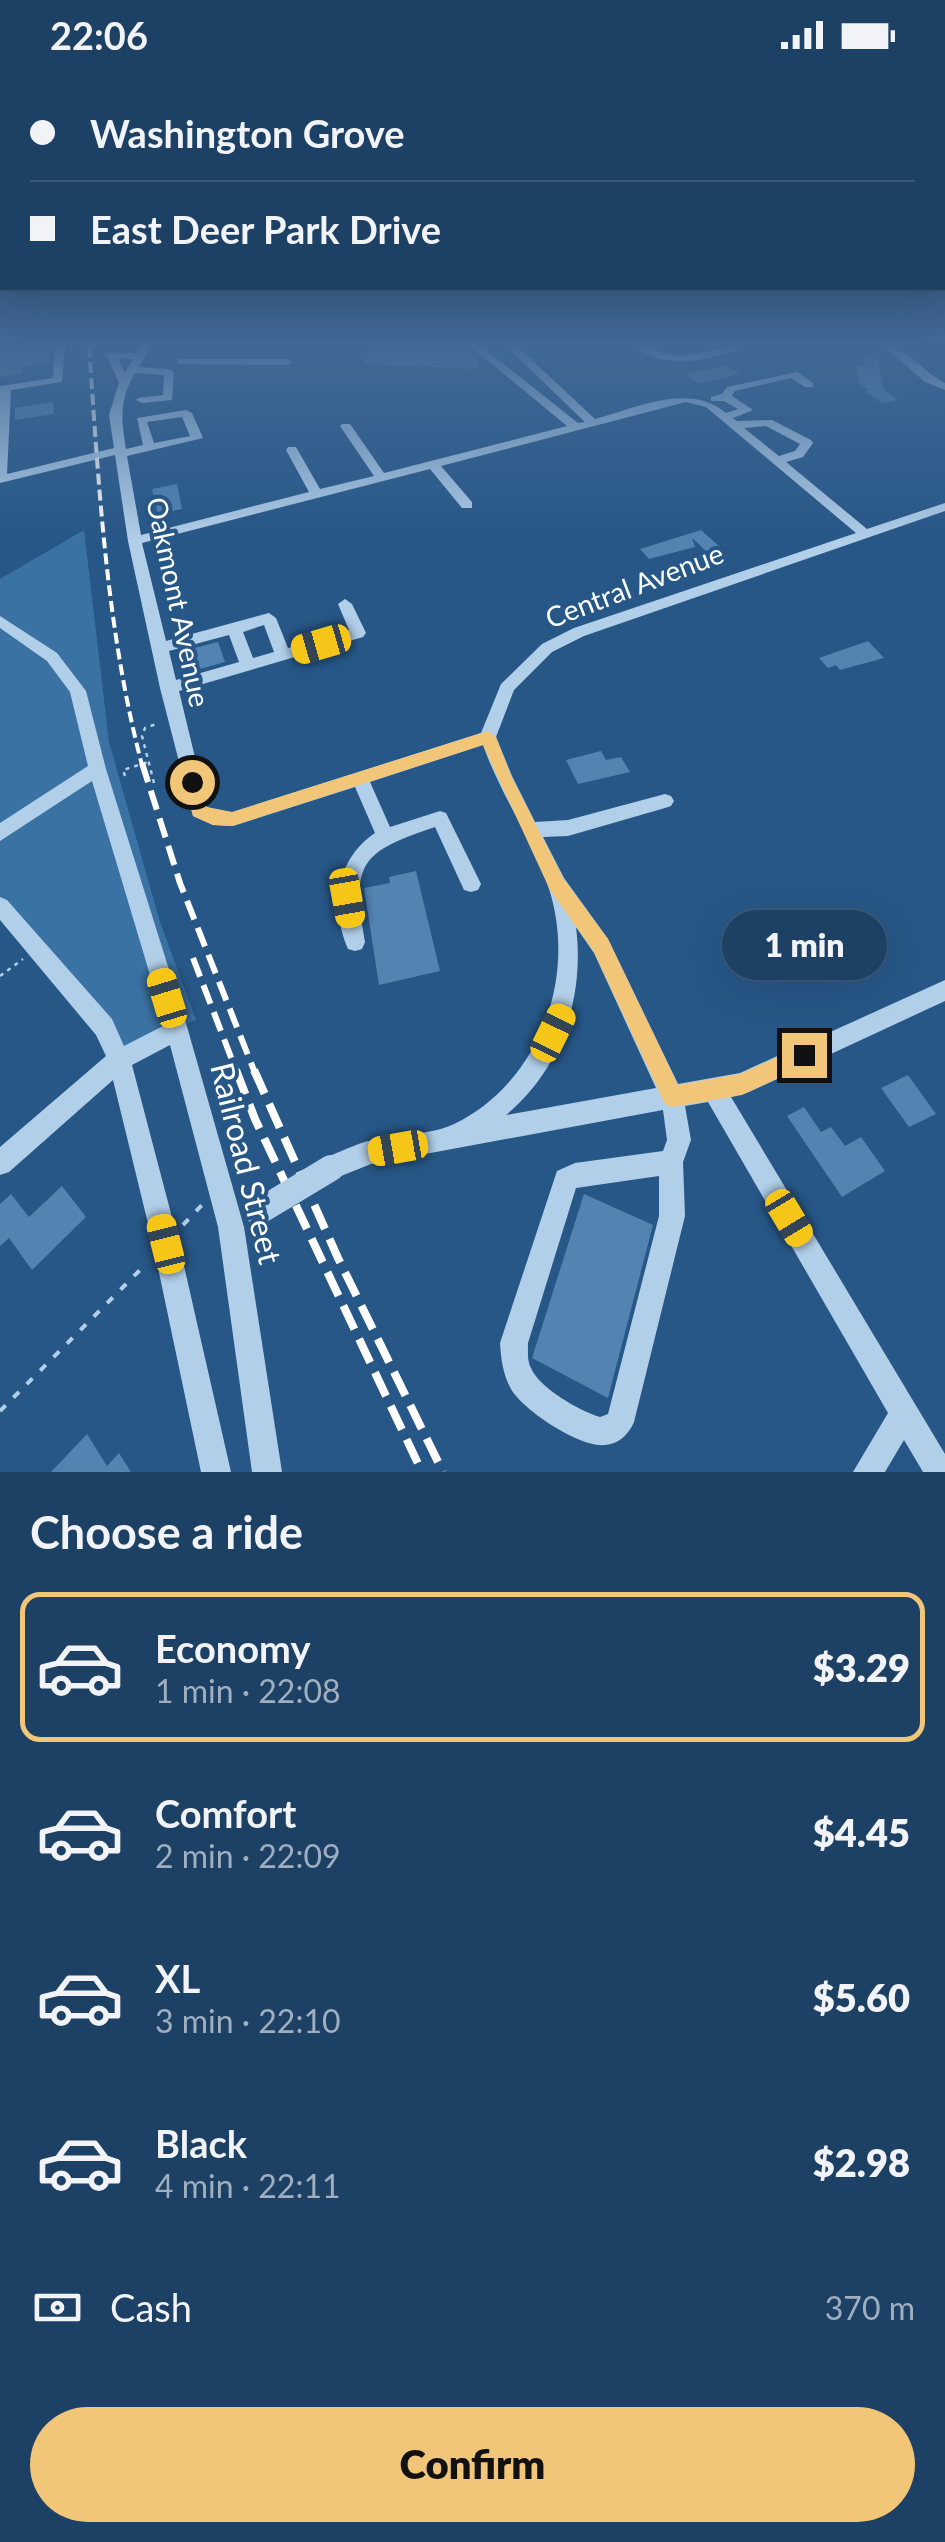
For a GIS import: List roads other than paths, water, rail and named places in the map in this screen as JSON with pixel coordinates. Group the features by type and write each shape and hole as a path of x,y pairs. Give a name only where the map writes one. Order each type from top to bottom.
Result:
{"street":[{"path":"2,411 0,479 121,451 150,448 196,438 186,413 141,420 150,448"},
{"name":"Oakmont Avenue","path":"116,411 135,542 199,811 213,818 232,819 488,737"},
{"path":"557,411 574,426"},
{"path":"581,411 592,422"},
{"path":"135,542 630,411"},
{"path":"716,411 865,534"},
{"path":"729,421 745,411"},
{"path":"729,421 768,422 807,442 799,454 777,461"},
{"path":"346,426 381,477"},
{"path":"292,450 316,494"},
{"path":"432,464 467,505"},
{"name":"Central Avenue","path":"488,737 508,688 547,648 580,632 945,507"},
{"path":"168,688 358,633 344,604"},
{"path":"160,648 269,618 284,654"},
{"name":"Railroad Street","path":"0,621 52,657 78,691 97,769 177,1030 231,1227 267,1472"},
{"path":"234,629 248,665"},
{"path":"488,737 557,884 601,946 672,1096 679,1140 671,1162 672,1216 620,1422 609,1431 596,1432 543,1404 528,1390 519,1378 514,1343 566,1180 575,1175 671,1162"},
{"path":"0,833 97,769"},
{"path":"360,778 385,836"},
{"path":"530,830 568,828 665,801"},
{"path":"355,942 347,898 350,876 367,846 385,836 440,818 471,884"},
{"path":"456,1138 519,1089 562,1014 571,968 569,930 557,884"},
{"path":"0,906 104,1027 119,1060 166,1244 216,1472"},
{"path":"231,1227 331,1168 372,1152 742,1084 945,990"},
{"path":"0,1162 119,1060 177,1030"},
{"path":"713,1088 940,1472"},
{"path":"868,1472 904,1414"}],"railway":[{"path":"94,411 112,609 142,765"},
{"path":"142,763 180,883 255,1073"},
{"path":"193,958 237,1073"},
{"path":"236,1070 255,1119 422,1472"},
{"path":"254,1070 338,1258 443,1472"}]}
